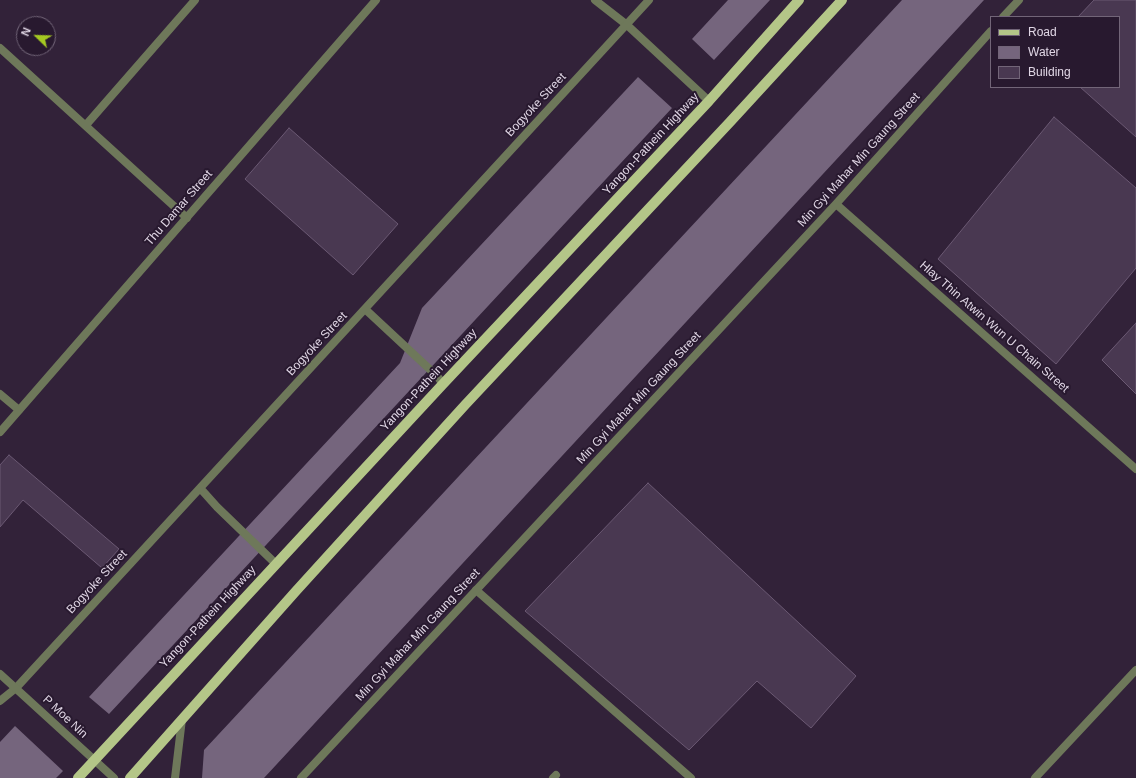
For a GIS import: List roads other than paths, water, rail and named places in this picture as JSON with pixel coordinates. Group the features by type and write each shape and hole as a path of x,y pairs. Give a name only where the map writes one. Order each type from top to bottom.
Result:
{"main road":[{"name":"Yangon-Pathein Highway","path":"78,778 440,380 709,101 799,0"},
{"path":"130,778 182,718 465,405 842,0"}],"street":[{"path":"86,125 195,0"},
{"name":"Thu Damar Street","path":"0,432 376,0"},
{"path":"595,0 626,25 709,101"},
{"name":"Bogyoke Street","path":"0,701 16,688 649,0"},
{"path":"1005,16 1019,0"},
{"name":"Min Gyi Mahar Min Gaung Street","path":"301,778 836,204 990,32"},
{"path":"0,48 187,218"},
{"name":"Hlay Thin Atwin Wun U Chain Street","path":"836,204 1136,468"},
{"path":"365,309 440,380"},
{"path":"0,394 18,410"},
{"path":"200,488 217,507 274,561"},
{"path":"476,590 691,778"},
{"path":"1035,778 1136,670"},
{"name":"P Moe Nin","path":"0,674 114,778"},
{"path":"176,778 182,718"}],"water":[{"path":"728,0 770,0 714,60 692,39"},
{"path":"902,0 984,0 264,778 202,778 204,750"},
{"path":"638,77 672,108 109,714 89,697 400,363 422,308"},
{"path":"15,726 63,771 56,778 0,778 0,742"}]}
